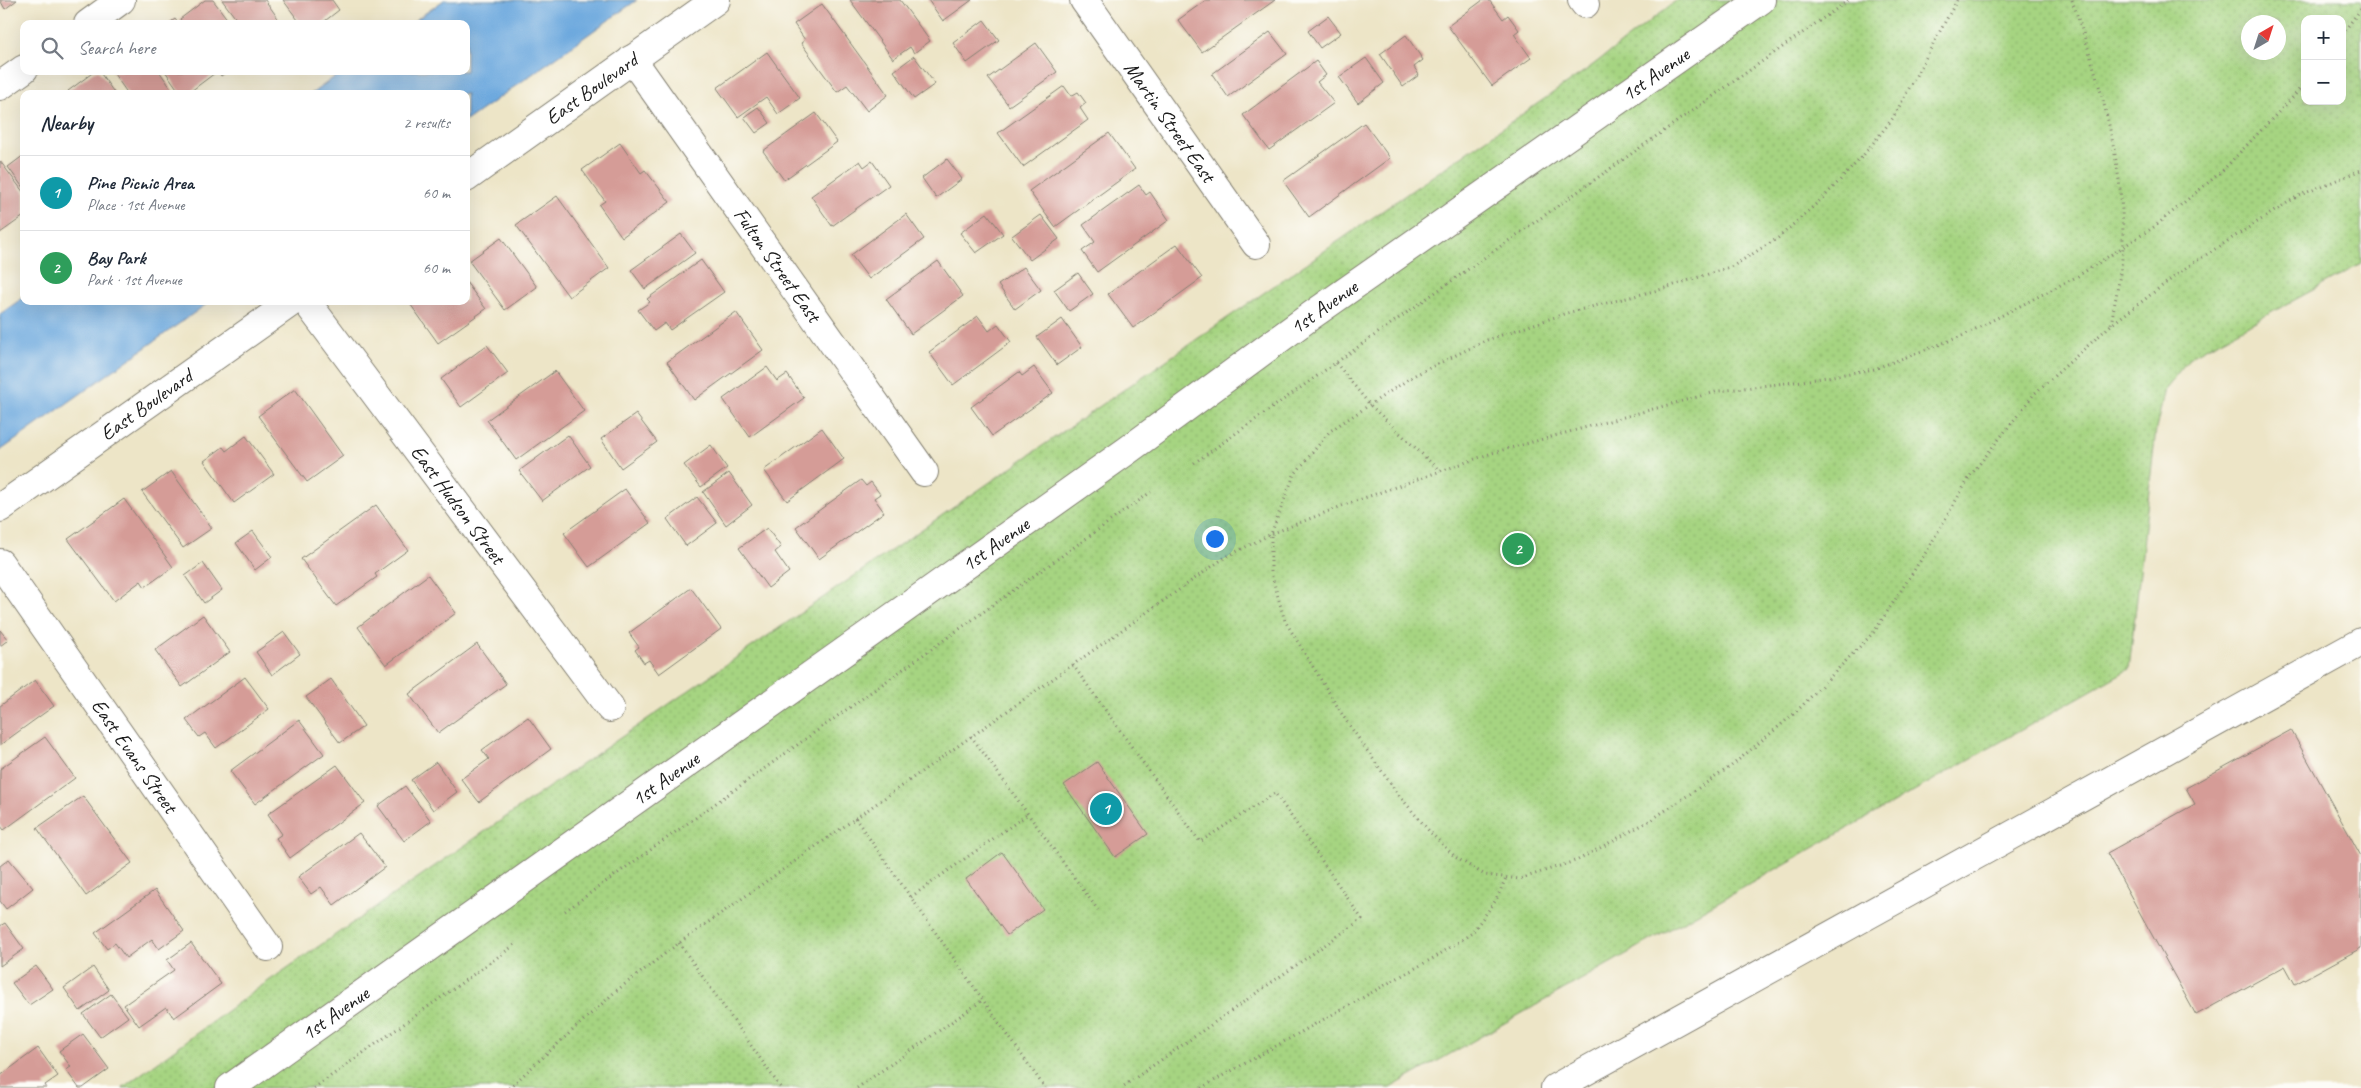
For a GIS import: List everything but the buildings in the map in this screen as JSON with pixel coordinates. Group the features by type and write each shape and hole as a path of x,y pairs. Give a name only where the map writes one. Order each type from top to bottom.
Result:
{"street":[{"name":"East Boulevard","path":"470,175 716,0"},
{"name":"Martin Street East","path":"1084,0 1256,244"},
{"name":"1st Avenue","path":"230,1088 1128,450 1312,315 1761,0"},
{"name":"Fulton Street East","path":"632,59 924,472"},
{"path":"0,86 20,72"},
{"name":"East Boulevard","path":"0,508 287,305"},
{"name":"East Hudson Street","path":"309,305 610,708"},
{"name":"East Evans Street","path":"0,563 268,947"},
{"path":"1555,1088 2361,642"}],"path":[{"path":"1194,463 1849,0"},
{"path":"1957,0 1893,118 1862,157 1778,238 1733,266 1662,290 1567,313 1487,340 1415,375 1330,431 1294,475 1270,534 1272,573 1285,621 1345,719 1398,793 1430,832 1455,857 1485,875 1520,879 1578,860 1651,820 1730,767 1795,713 1874,632 1928,549 1970,476 2035,393 2111,325 2187,267 2298,196 2361,170"},
{"path":"2072,0 2107,114 2121,200 2123,247 2111,325"},
{"path":"2346,29 2361,9"},
{"path":"509,1088 616,990 679,943 1224,558 1270,534 1492,453 1719,391 1803,381 1874,369 1962,336 2078,276 2154,227 2221,172 2301,87"},
{"path":"1336,362 1370,405 1440,472"},
{"path":"565,911 1151,492"},
{"path":"1073,665 1200,842 1275,793 1362,918 1121,1088"},
{"path":"971,736 1098,910"},
{"path":"911,897 1028,814"},
{"path":"854,818 1045,1088"},
{"path":"1201,1088 1437,956 1472,933 1496,900 1506,878"},
{"path":"679,943 781,1088"},
{"path":"314,1088 516,944"},
{"path":"857,1088 983,1000"}],"green space":[{"path":"1677,0 2361,0 2361,264 2191,356 2165,389 2156,429 2129,669 1390,1088 122,1088 257,989 1589,68"}],"water":[{"path":"444,0 637,0 470,118 470,90 317,90 337,75 470,75 470,20 416,20"},
{"path":"20,300 20,305 205,305 0,451 0,314"}],"place":[{"name":"Bay Park","path":"1518,549"},
{"name":"Pine Picnic Area","path":"1106,809"}]}
